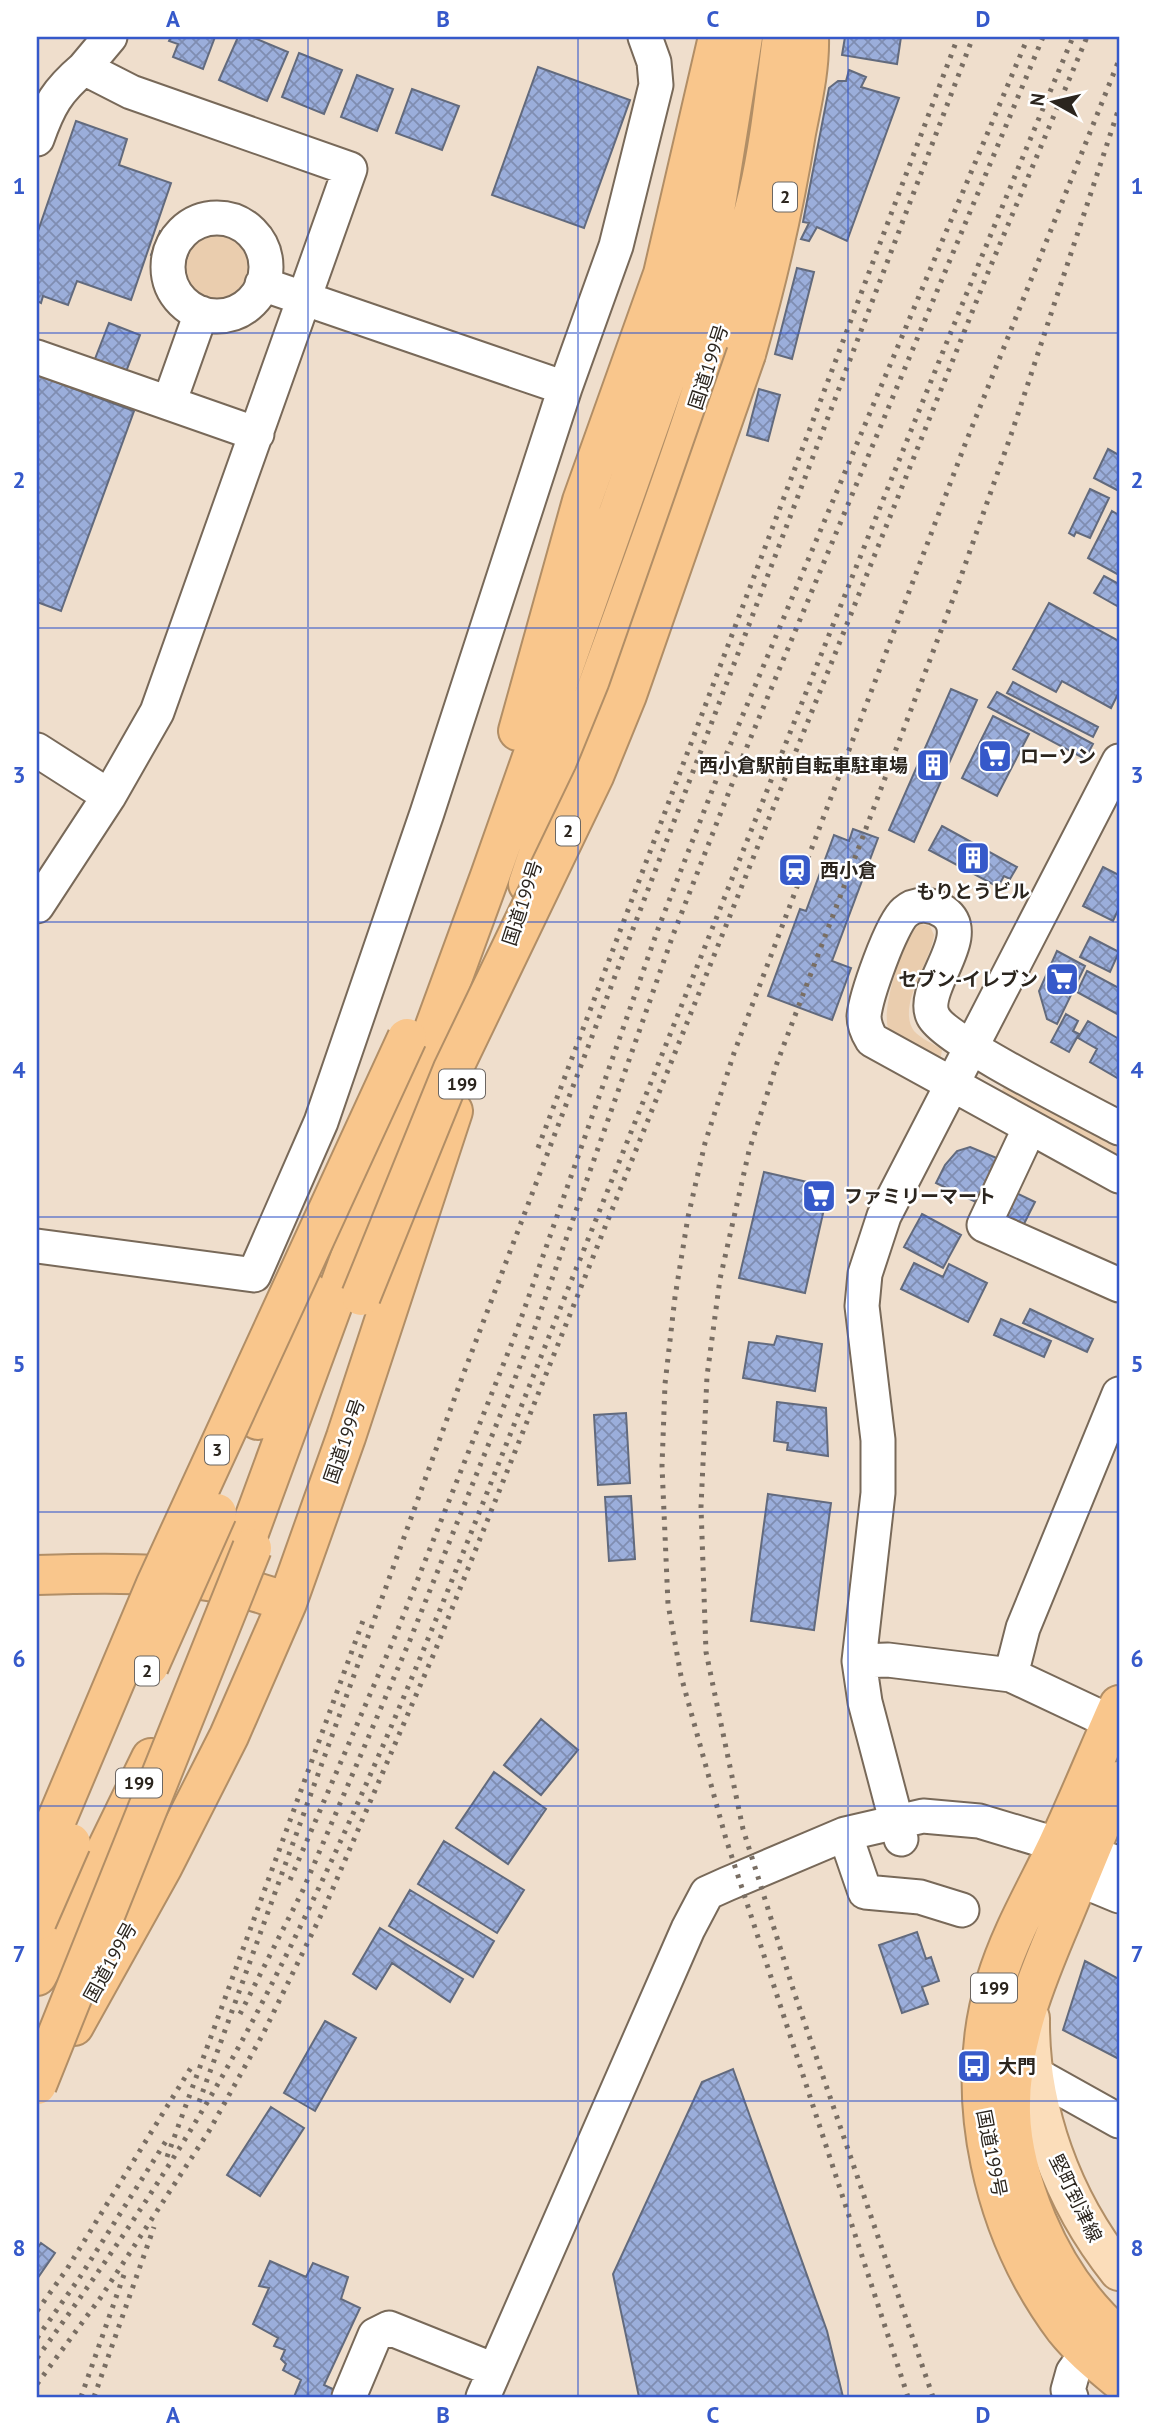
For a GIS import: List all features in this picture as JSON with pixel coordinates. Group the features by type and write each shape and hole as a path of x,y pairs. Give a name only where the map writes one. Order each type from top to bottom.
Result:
{"highway":[{"name":"2","path":"37,1921 263,1409 472,874 503,783 574,527 643,333 678,217 718,37"},
{"name":"国道199号","path":"37,1976 93,1877 135,1793 230,1583 490,876 678,341 714,217 743,37"},
{"name":"国道199号","path":"37,2092 163,1866 229,1736 287,1603 346,1437 569,760 709,366 759,191 782,37"},
{"name":"2","path":"37,2015 253,1548 362,1296 453,1069 573,821 622,706 746,354 772,261 805,83 809,37"},
{"name":"3","path":"37,1867 156,1584 407,1038"},
{"path":"37,2085 253,1548"},
{"path":"37,1575 121,1572 230,1583 287,1603"},
{"name":"国道199号","path":"1115,1713 1078,1861 1031,1995 1016,2053 1011,2112 1019,2169 1032,2208 1062,2272 1104,2339 1119,2380"},
{"name":"国道199号","path":"1104,2339 1046,2299 1022,2254 1003,2206 988,2144 983,2121 981,2071 988,2009 1006,1953 1078,1861 1119,1782"},
{"path":"988,2144 1010,2185 1032,2208 1022,2224 1019,2243 1022,2254"}],"main road":[{"name":"堅町到津線","path":"1031,1995 1030,2040 1033,2073 1052,2148 1083,2220 1119,2271"},
{"path":"1032,2208 1051,2201 1068,2203 1083,2220"},
{"name":"堅町到津線","path":"1032,2208 1119,2282"}],"street":[{"path":"37,138 49,104 110,37"},
{"path":"37,1246 254,1275 320,1122 426,813 565,388 616,246 647,130 656,85 654,62 645,37"},
{"path":"37,906 109,796 157,712 306,300 350,169 131,92 84,68"},
{"path":"216,218 232,220 246,227 257,238 266,269 262,285 254,298 241,309 226,315 201,313 181,300 172,286 168,271 169,255 186,228 200,221 216,218"},
{"path":"262,285 565,388"},
{"path":"169,403 201,313"},
{"path":"37,357 257,434"},
{"path":"37,750 109,796"},
{"path":"899,1830 865,1702 859,1661 878,1493 878,1440 863,1338 865,1273 884,1216 1119,762"},
{"path":"1119,1128 972,1048 937,1023 930,1009 953,942 954,925 951,918 932,906 911,908 895,928 866,1004 864,1024 880,1046 953,1083 1119,1177"},
{"path":"1030,1127 984,1225 1119,1285"},
{"path":"1011,1675 1023,1628 1119,1394"},
{"path":"859,1661 888,1660 1011,1675 1115,1713"},
{"path":"349,2397 374,2335 389,2328 489,2384 696,1911 707,1893 780,1864 899,1830 960,1835 1078,1861 1119,1896"},
{"path":"847,1843 865,1892 920,1896 962,1910"},
{"path":"1033,2073 1119,2121"},
{"path":"1071,2397 1068,2390 1073,2372 1104,2339"}],"shaded area":[{"path":"219,233 244,243 254,268 244,293 219,303 194,293 184,268 194,243"},
{"path":"921,924 930,926 934,935 912,997 910,1021 917,1034 942,1050 941,1056 936,1059 898,1038 889,1030 887,1021 895,973 908,941"},
{"path":"1005,1086 1076,1120 1119,1149 1119,1160 1004,1096 1001,1092"}],"building":[{"path":"171,37 215,37 203,69 173,57 178,44 169,41"},
{"path":"238,37 252,37 288,52 267,101 219,80"},
{"path":"845,37 901,37 897,64 842,55"},
{"path":"299,53 342,70 324,114 282,97"},
{"path":"538,67 630,100 584,228 492,195"},
{"path":"849,70 866,77 861,87 899,98 847,241 817,227 809,241 801,239 809,223 803,222 829,88 838,81 846,81"},
{"path":"357,75 393,89 377,131 341,117"},
{"path":"412,89 459,106 442,150 396,133"},
{"path":"76,121 127,139 119,165 171,183 131,300 77,281 68,305 43,296 41,303 37,301 37,234"},
{"path":"160,231 192,243 183,268 151,255"},
{"path":"797,268 814,272 792,359 775,354"},
{"path":"109,323 140,335 124,377 93,364"},
{"path":"37,375 134,411 61,611 37,602"},
{"path":"759,389 780,395 768,441 747,435"},
{"path":"1108,449 1119,455 1119,491 1094,478"},
{"path":"1090,489 1109,498 1090,538 1076,532 1074,536 1069,533"},
{"path":"1112,511 1119,515 1119,575 1088,558"},
{"path":"1104,576 1119,584 1119,607 1094,593"},
{"path":"1049,603 1119,641 1119,692 1111,708 1062,681 1056,692 1013,669"},
{"path":"1013,682 1098,727 1093,737 1007,693"},
{"name":"西小倉駅前自転車駐車場","path":"951,689 977,700 914,842 889,830"},
{"path":"997,692 1093,744 1085,759 988,707"},
{"name":"ローソン","path":"993,716 1029,734 997,796 962,778"},
{"name":"もりとうビル","path":"942,826 1017,867 1010,879 1004,876 998,887 929,850"},
{"name":"西小倉","path":"853,829 878,838 832,961 851,968 832,1020 768,996 800,909 806,911 834,835 849,841"},
{"path":"1103,867 1119,875 1119,908 1113,921 1083,906"},
{"path":"1090,937 1119,952 1110,972 1080,957"},
{"name":"セブン-イレブン","path":"1057,951 1085,966 1057,1024 1047,1019 1039,991"},
{"path":"1087,971 1119,988 1119,1015 1077,992"},
{"path":"1066,1014 1078,1021 1073,1031 1079,1034 1069,1052 1051,1042"},
{"path":"1088,1021 1119,1039 1119,1079 1090,1062 1097,1049 1078,1038"},
{"path":"970,1147 1004,1161 984,1206 936,1183 945,1165 957,1151"},
{"path":"764,1172 829,1187 805,1293 739,1278"},
{"path":"1014,1192 1035,1202 1021,1230 1000,1219"},
{"path":"922,1214 961,1235 943,1268 904,1247"},
{"path":"914,1263 943,1277 949,1264 987,1283 968,1322 901,1289"},
{"path":"1030,1309 1093,1339 1087,1352 1023,1323"},
{"path":"1001,1319 1051,1341 1044,1357 994,1335"},
{"path":"777,1336 822,1344 815,1391 743,1378 749,1342 774,1345"},
{"path":"777,1402 826,1408 828,1456 787,1450 788,1443 774,1441"},
{"path":"626,1413 630,1483 598,1485 594,1415"},
{"path":"768,1494 831,1503 814,1630 751,1621"},
{"path":"631,1496 635,1559 609,1561 605,1497"},
{"path":"541,1719 578,1750 541,1795 504,1765"},
{"path":"494,1772 546,1809 508,1864 456,1828"},
{"path":"444,1841 524,1890 497,1933 418,1884"},
{"path":"410,1890 494,1941 473,1977 389,1926"},
{"path":"380,1928 463,1979 450,2002 392,1963 376,1989 353,1974"},
{"path":"917,1932 926,1959 931,1957 939,1981 922,1987 928,2004 902,2013 879,1945"},
{"path":"1085,1961 1119,1979 1119,2059 1063,2030"},
{"path":"325,2021 356,2038 315,2111 284,2093"},
{"path":"733,2069 827,2331 843,2397 639,2397 613,2274 702,2082"},
{"path":"271,2107 304,2128 260,2196 227,2175"},
{"path":"41,2243 55,2253 37,2279 37,2249"},
{"path":"270,2261 306,2277 313,2263 348,2277 341,2299 360,2308 324,2385 335,2390 331,2397 294,2397 301,2380 283,2370 286,2364 281,2359 285,2350 274,2346 278,2338 253,2324 269,2288 259,2286"}],"railway":[{"path":"538,1148 958,37"},
{"path":"199,2102 463,1375 973,37"},
{"path":"290,1880 396,1634 517,1330 658,929 726,755 1028,37"},
{"path":"240,2014 303,1890 410,1640 532,1336 673,935 741,761 1043,37"},
{"path":"37,2358 122,2237 202,2111 251,2024 340,1843 458,1565 882,503 1073,37"},
{"path":"37,2384 101,2297 209,2131 263,2034 324,1909 435,1651 989,270 1087,37"},
{"path":"908,2397 726,1839 681,1676 668,1604 662,1466 665,1384 688,1217 705,1143 734,1053 964,447 1119,60"},
{"path":"933,2397 794,1992 743,1829 706,1652 701,1507 707,1376 720,1279 749,1151 777,1063 953,599 1012,432 1119,108"},
{"path":"167,2157 364,1618"},
{"path":"37,2311 67,2269 192,2066"},
{"path":"37,2338 80,2277 166,2141"},
{"path":"94,2397 154,2227"},
{"path":"81,2397 126,2269"}],"place":[{"name":"ローソン","path":"995,756"},
{"name":"西小倉駅前自転車駐車場","path":"933,765"},
{"name":"もりとうビル","path":"973,858"},
{"name":"西小倉","path":"795,870"},
{"name":"セブン-イレブン","path":"1062,979"},
{"name":"ファミリーマート","path":"819,1196"},
{"name":"大門","path":"974,2066"}]}
